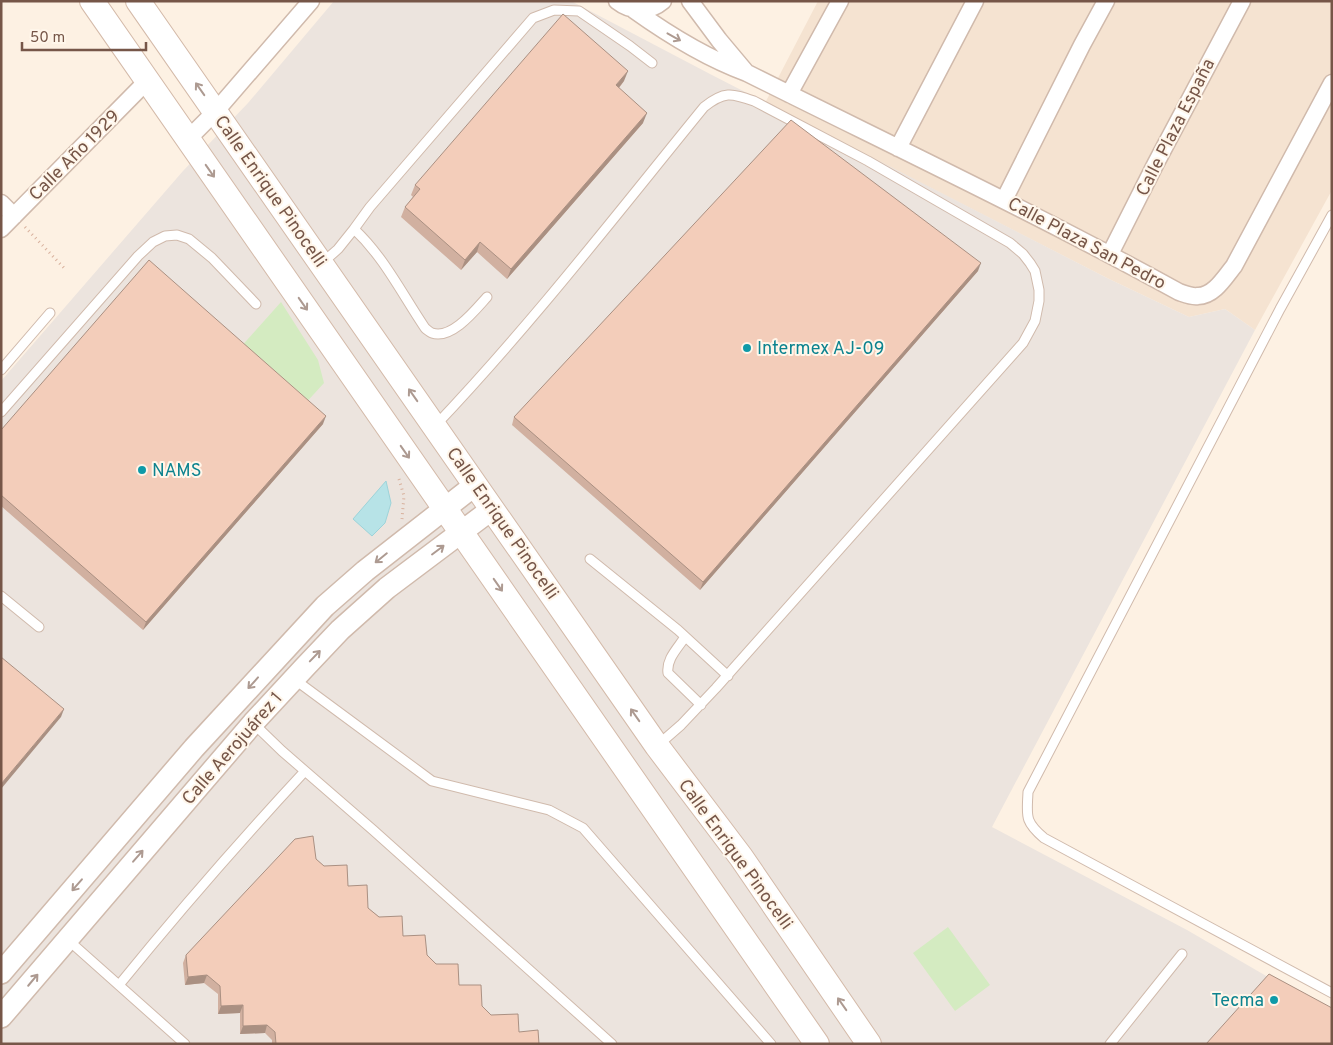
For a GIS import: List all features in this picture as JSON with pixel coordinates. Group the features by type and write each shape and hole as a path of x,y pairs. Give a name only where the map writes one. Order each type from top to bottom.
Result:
{"main road":[{"path":"92,1 817,1044"},
{"name":"Calle Enrique Pinocelli","path":"138,1 657,746 741,857 870,1044"}],"street":[{"path":"188,139 215,112 311,1"},
{"name":"Calle Plaza San Pedro","path":"617,1 623,6 634,10 663,31 726,66 746,73 1004,200 1110,254 1178,292 1189,296 1200,296 1210,292 1234,266 1332,83"},
{"path":"634,10 646,10 657,6 663,1"},
{"name":"Calle Plaza San Pedro","path":"690,1 746,73"},
{"path":"789,94 840,1"},
{"path":"898,148 975,1"},
{"path":"1004,200 1106,1"},
{"name":"Calle Plaza España","path":"1110,254 1186,105 1242,1"},
{"name":"Calle Año 1929","path":"1,229 147,81"},
{"path":"1,203 14,216"},
{"name":"Calle Aerojuárez 1","path":"1,973 194,748 324,606 475,484"},
{"name":"Calle Aerojuárez 1","path":"1,1017 253,723 340,630 387,588 492,509"}],"lane":[{"path":"321,264 338,249 370,207 533,18 554,10 578,11 652,63"},
{"path":"435,426 482,376 569,273 704,107 723,95 730,94 754,101 868,162 1010,243 1030,262 1035,271 1039,300 1035,321 1023,343 728,676 681,725 657,746"},
{"path":"1332,215 1276,318 1028,792 1027,809 1028,821 1044,838 1332,993"},
{"path":"354,230 380,257 425,328 432,333 448,331 458,326 487,296"},
{"path":"1,412 138,256 153,242 166,236 177,235 188,239 212,258 256,304"},
{"path":"1,370 50,313"},
{"path":"590,559 685,637 728,676"},
{"path":"1,596 39,627"},
{"path":"685,637 669,661 668,673 700,705"},
{"path":"294,679 432,781 549,810 583,828 771,1044"},
{"path":"253,723 282,751 374,830 612,1044"},
{"path":"119,985 170,922 250,830 305,771"},
{"path":"67,939 185,1044"},
{"path":"1110,1044 1182,954"}],"path":[{"path":"14,216 66,270"},
{"path":"397,475 404,496 404,512 400,524"}],"shaded area":[{"path":"334,1 571,1 1107,278 1189,317 1225,309 1255,330 992,827 1187,930 1268,977 1332,1044 1,1044 1,381 183,171 248,103"},
{"path":"818,1 1332,1 1332,190 1255,330 1225,309 1189,317 1107,278 765,103"}],"green space":[{"path":"281,302 318,360 324,383 303,406 238,350"},
{"path":"948,927 990,985 955,1011 913,953"}],"water":[{"path":"386,481 391,503 385,523 372,536 353,519"}],"building":[{"path":"563,14 628,71 616,85 647,113 511,269 480,242 465,260 405,207 420,189 415,185"},
{"name":"Intermex AJ-09","path":"791,120 981,263 703,582 514,417"},
{"name":"NAMS","path":"149,260 326,416 146,622 1,495 1,430"},
{"path":"1,657 64,709 1,784"},
{"path":"313,836 316,859 324,866 347,865 348,886 367,885 368,908 379,917 402,916 403,936 425,935 427,955 436,964 458,964 459,985 481,985 482,1006 491,1015 518,1014 519,1032 538,1030 539,1044 276,1044 275,1032 267,1025 243,1026 243,1005 221,1006 220,986 207,975 188,977 186,955 295,839"},
{"name":"Tecma","path":"1269,974 1332,1008 1332,1044 1206,1044"}],"place":[{"name":"Intermex AJ-09","path":"747,348"},
{"name":"NAMS","path":"142,470"},
{"name":"Tecma","path":"1274,1000"}]}
